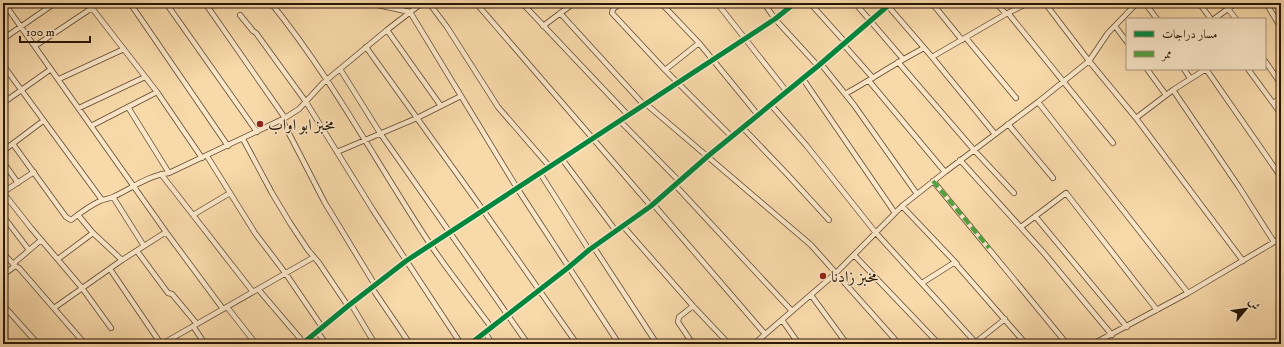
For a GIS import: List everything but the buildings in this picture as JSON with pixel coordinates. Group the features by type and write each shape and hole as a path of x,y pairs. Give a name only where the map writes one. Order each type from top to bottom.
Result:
{"street":[{"path":"4,3 166,232 225,308 256,344"},
{"path":"3,39 55,3"},
{"path":"88,3 157,92 230,193 255,232 286,274 320,329 326,344"},
{"path":"130,3 228,146"},
{"path":"166,3 257,132"},
{"path":"205,3 283,119 326,203 373,287 410,344"},
{"path":"271,3 293,30 327,79 431,245 491,327"},
{"path":"369,3 410,12 517,188 619,344"},
{"path":"13,144 66,217 71,220 92,205 102,200 113,197 133,186 161,174 169,174 283,119 299,109 327,79 422,3"},
{"path":"429,3 447,27 498,107 550,167"},
{"path":"476,3 593,139 765,334"},
{"path":"522,3 628,115"},
{"path":"543,26 574,3"},
{"path":"661,3 699,43 758,115"},
{"path":"717,3 787,92"},
{"path":"764,3 775,18 820,65 845,94 917,194"},
{"path":"161,174 255,291 303,343 406,261 450,234 483,210 593,139 775,18 795,3"},
{"path":"810,3 844,43 945,172"},
{"path":"855,3 903,59"},
{"path":"932,3 1016,98"},
{"path":"996,3 1007,13 1063,80 1113,143"},
{"path":"932,57 1007,13 1028,3"},
{"path":"1045,3 1089,61 1136,118 1243,261"},
{"path":"757,343 765,334 836,273 902,206 1089,61 1115,26 1137,3"},
{"path":"1145,3 1156,18"},
{"path":"1199,3 1210,18"},
{"path":"1215,18 1236,3"},
{"path":"1266,3 1281,28"},
{"path":"617,4 612,13 665,70 732,137"},
{"path":"470,344 569,267 593,246 652,205 708,156 820,65 889,4 995,134"},
{"path":"35,46 92,8"},
{"path":"1228,9 1235,18"},
{"path":"560,13 645,104 811,245 899,344"},
{"path":"240,15 256,33 306,102 406,261 461,344"},
{"path":"1115,26 1126,41"},
{"path":"387,30 441,106"},
{"path":"665,70 699,43"},
{"path":"366,47 577,344"},
{"path":"845,94 924,48"},
{"path":"59,79 124,49"},
{"path":"898,62 974,150 1014,193"},
{"path":"1266,62 1281,84"},
{"path":"3,65 102,200"},
{"path":"3,103 51,69"},
{"path":"340,69 380,133 528,344"},
{"path":"1148,70 1166,95"},
{"path":"1185,70 1190,78"},
{"path":"1136,118 1190,78 1204,70"},
{"path":"1207,70 1281,177"},
{"path":"1249,70 1281,114"},
{"path":"79,108 145,77"},
{"path":"803,79 895,213"},
{"path":"1173,90 1239,187 1274,242"},
{"path":"91,126 157,92"},
{"path":"337,152 417,118 461,96"},
{"path":"1273,103 1281,98"},
{"path":"1038,102 1188,293"},
{"path":"771,105 876,232 977,343 1005,319"},
{"path":"128,107 169,174"},
{"path":"3,150 44,121"},
{"path":"620,121 680,181"},
{"path":"1008,124 1053,178"},
{"path":"743,128 786,172 829,220"},
{"path":"243,138 272,193 290,223 375,344"},
{"path":"562,159 616,231"},
{"path":"960,160 1022,227 1112,335"},
{"path":"3,162 18,183"},
{"path":"34,172 5,191 5,195 82,288 111,328"},
{"path":"540,173 588,250"},
{"path":"933,181 1067,344"},
{"path":"675,185 792,311"},
{"path":"193,215 230,193"},
{"path":"1022,227 1066,193 1157,310"},
{"path":"113,197 144,246"},
{"path":"902,206 957,264 1026,344"},
{"path":"78,215 93,233 122,260"},
{"path":"3,216 29,250"},
{"path":"1035,216 1127,327"},
{"path":"623,226 693,306 729,344"},
{"path":"54,308 122,260 166,232"},
{"path":"58,259 93,233"},
{"path":"1093,344 1188,293 1281,238"},
{"path":"3,275 41,240"},
{"path":"593,246 657,344"},
{"path":"137,251 168,293 172,294 195,325 205,344"},
{"path":"3,254 18,268 85,344"},
{"path":"854,255 939,344"},
{"path":"110,269 162,344 314,257"},
{"path":"922,283 953,264 957,264"},
{"path":"811,295 847,344"},
{"path":"3,305 38,344"},
{"path":"693,306 679,317 678,322 693,344"},
{"path":"782,320 799,344"},
{"path":"485,332 492,344"}],"marked path":[{"path":"933,181 989,248"}],"cycle path":[{"path":"302,344 406,261 775,19 795,3"},
{"path":"470,344 589,250 651,206 708,156 818,66 891,3"}],"place":[{"name":"مخبز ابو اواب","path":"260,124"},
{"name":"مخبز زادنا","path":"823,276"}]}
